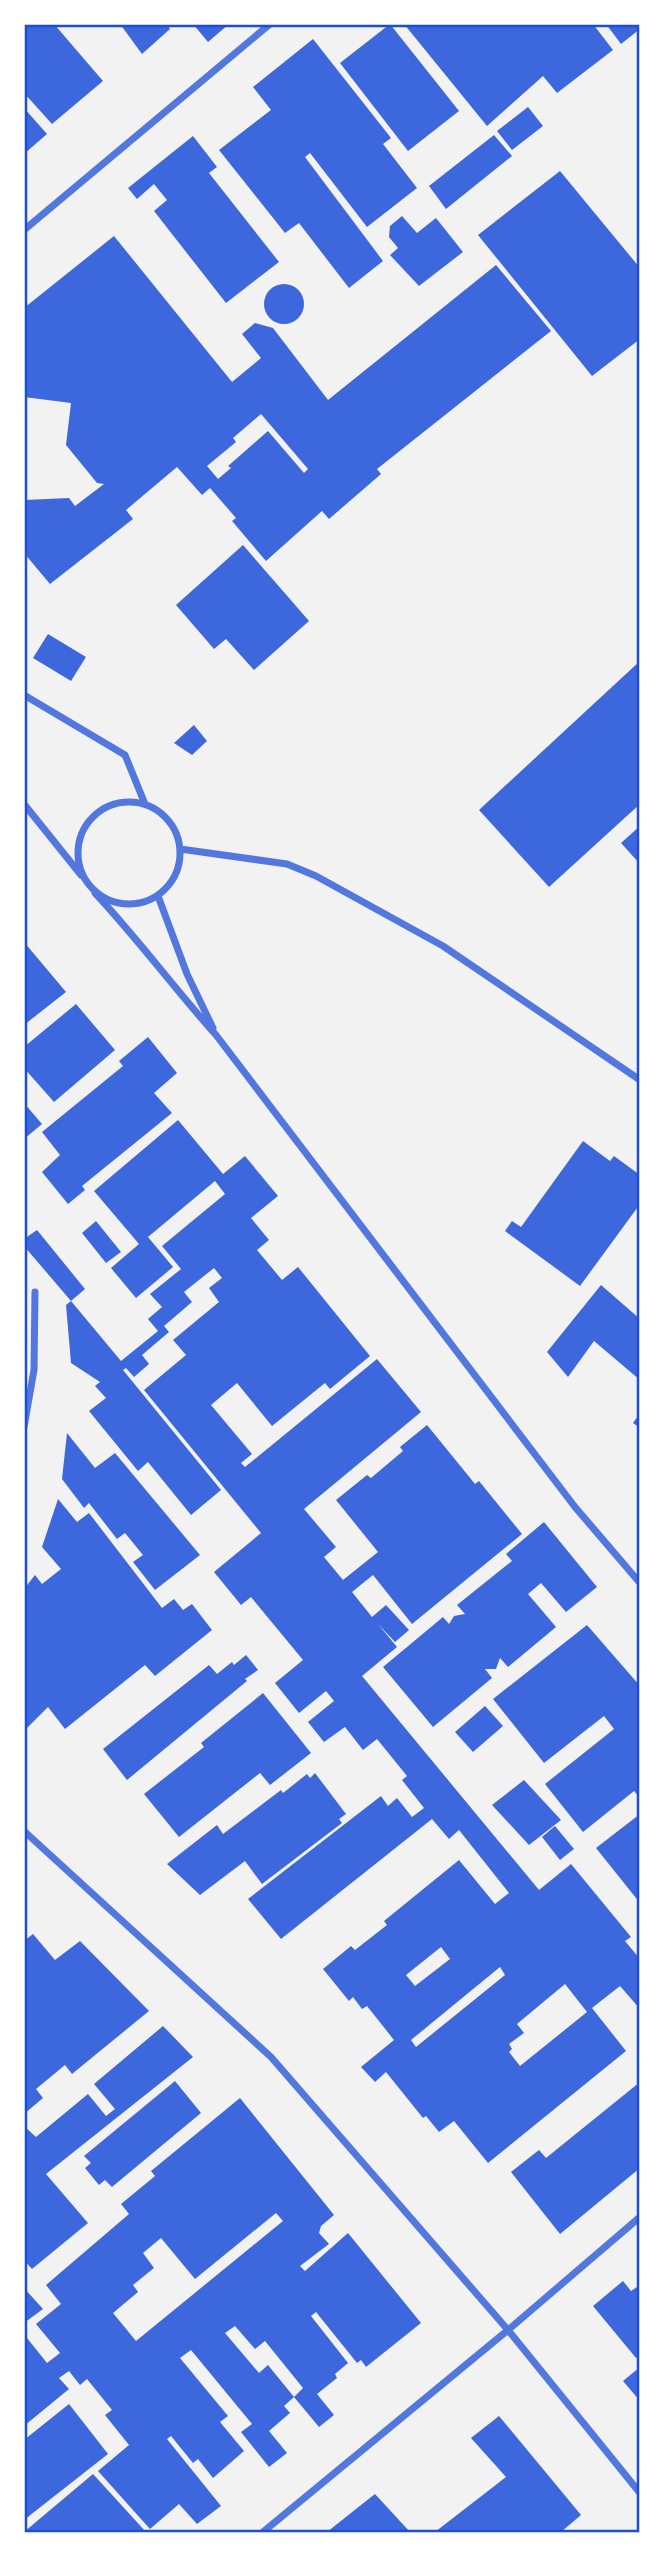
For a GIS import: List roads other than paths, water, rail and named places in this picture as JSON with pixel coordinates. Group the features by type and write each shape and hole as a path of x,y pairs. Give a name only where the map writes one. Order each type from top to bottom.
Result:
{"street":[{"path":"24,230 270,24"},
{"path":"24,695 125,755 145,804"},
{"path":"82,877 78,857 80,837 90,819 106,807 125,802 145,804 163,814 175,830 180,849 178,867 170,884 158,896 137,904 115,903 95,893"},
{"path":"24,804 95,893 137,937 162,974 216,1035 575,1507 639,1583"},
{"path":"180,849 287,864 316,876 443,946 639,1080"},
{"path":"158,896 187,974 216,1035"},
{"path":"24,1427 34,1370 35,1292"},
{"path":"24,1831 271,2057 508,2330 639,2493"},
{"path":"263,2532 508,2330 639,2217"}]}
